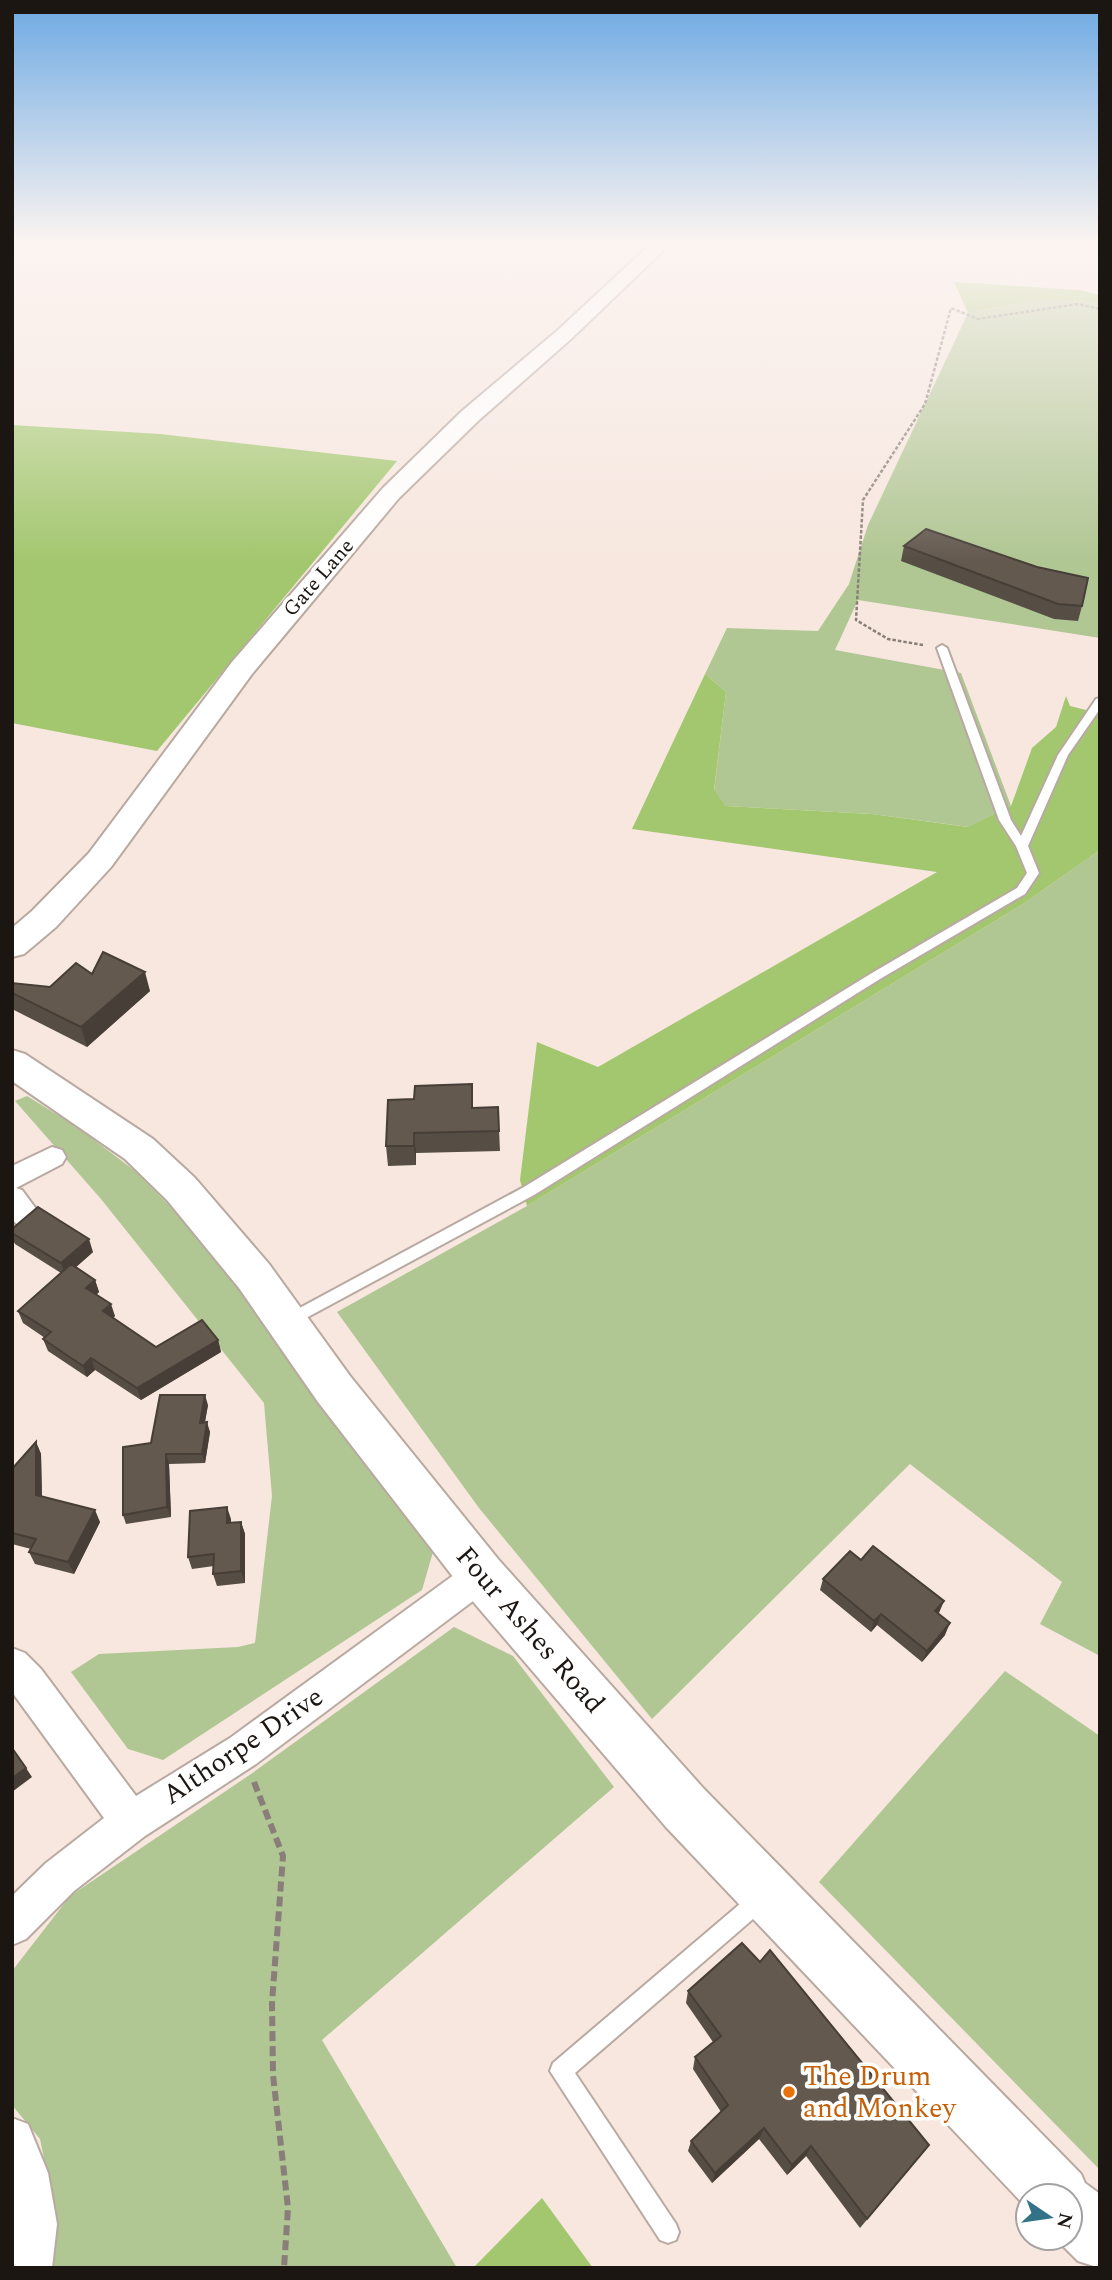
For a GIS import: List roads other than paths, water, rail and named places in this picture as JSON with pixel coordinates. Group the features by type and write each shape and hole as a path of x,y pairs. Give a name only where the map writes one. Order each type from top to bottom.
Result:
{"street":[{"name":"Gate Lane","path":"12,946 44,919 100,860 242,668 391,493 470,416 548,348"},
{"name":"Four Ashes Road","path":"12,1063 139,1149 181,1189 254,1276 334,1389 481,1575 685,1808 1045,2182"},
{"path":"12,1179 52,1157"},
{"name":"Althorpe Drive","path":"12,1925 60,1877 131,1822 243,1751 481,1575"},
{"path":"12,1665 28,1682 131,1822"},
{"path":"12,2140 26,2174 34,2224 29,2268"},
{"path":"1084,2222 1100,2239"}],"lane":[{"path":"286,1322 529,1191 1021,891 1033,873 1022,846 1005,820 942,648"},
{"path":"1022,846 1063,755 1100,701"},
{"path":"668,2232 561,2070 767,1894"}],"place":[{"name":"The Drum and Monkey","path":"789,2092"}]}
